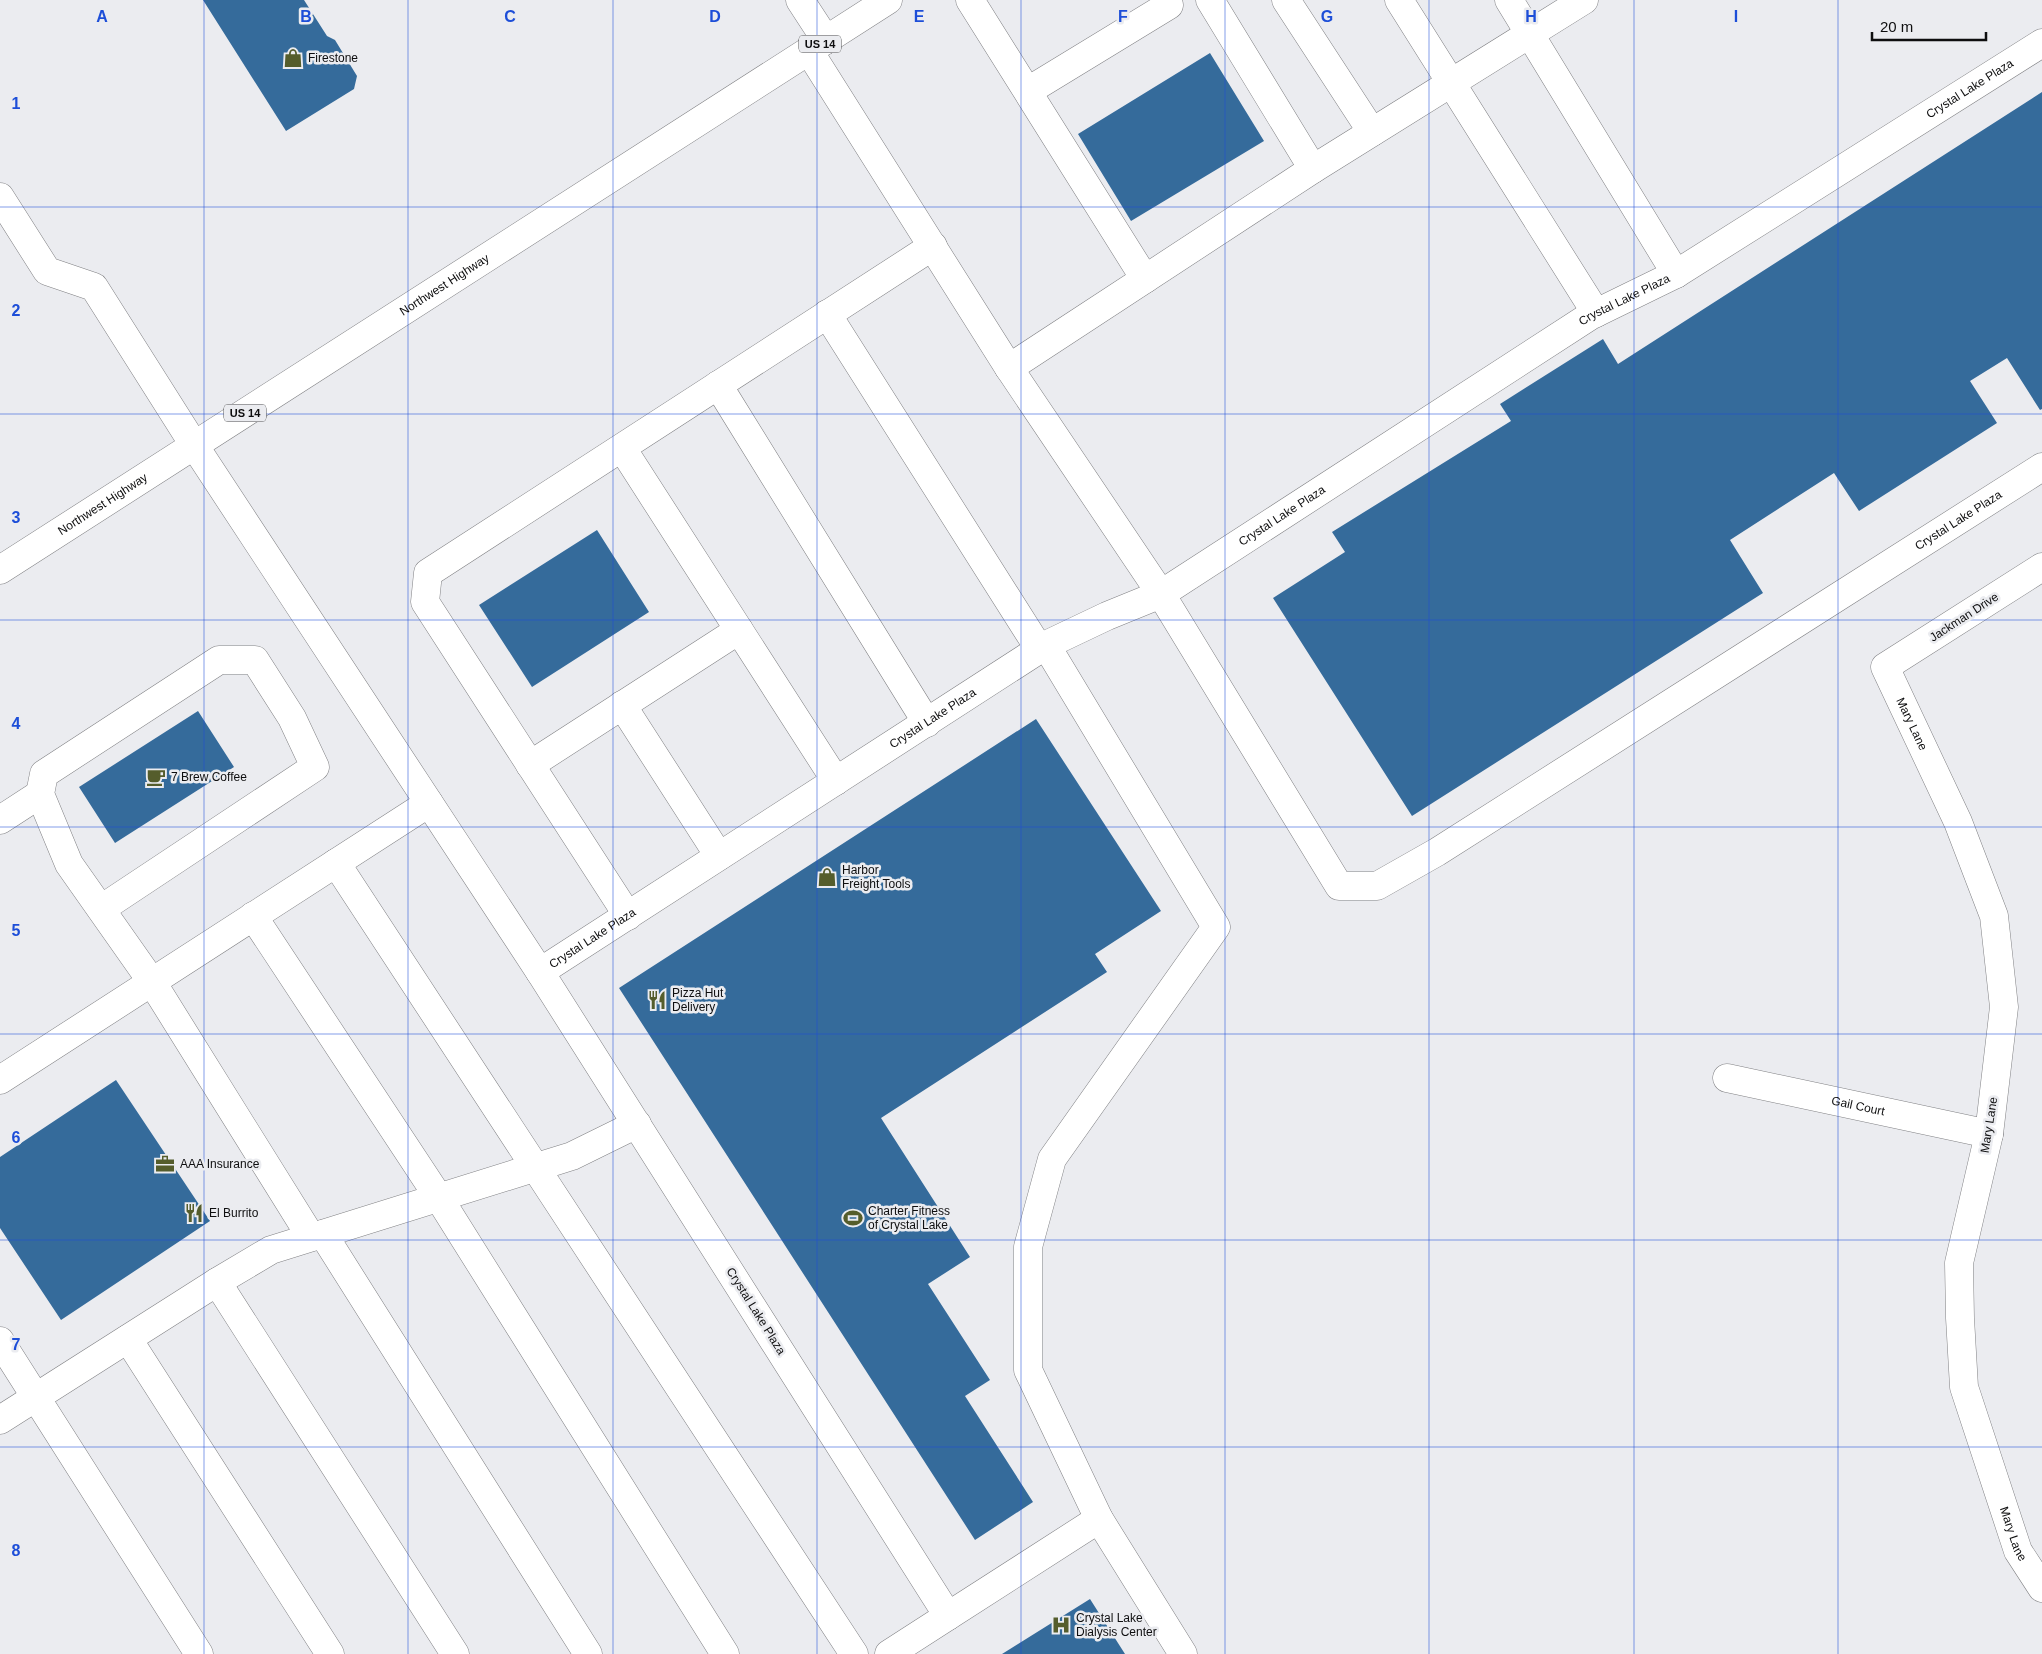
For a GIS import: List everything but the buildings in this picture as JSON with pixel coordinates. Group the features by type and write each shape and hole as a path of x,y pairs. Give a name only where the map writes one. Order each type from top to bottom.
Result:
{"street":[{"path":"800,0 818,45 933,246 1009,368 1161,594"},
{"name":"Northwest Highway","path":"0,570 888,0"},
{"path":"970,0 1146,279"},
{"path":"1210,0 1313,169"},
{"path":"1286,0 1372,132"},
{"path":"1399,0 1596,313"},
{"path":"1509,0 1676,274"},
{"path":"1009,368 1313,169 1584,0"},
{"path":"1028,92 1169,5"},
{"name":"Crystal Lake Plaza","path":"948,1616 540,972 1043,647 1106,616 1161,594 1596,313 1676,274 2042,43"},
{"path":"0,197 47,271 94,287 194,445 540,972"},
{"path":"628,916 425,602 428,573 933,246"},
{"path":"827,314 1043,647 1216,927 1052,1159 1028,1247 1028,1370 1099,1519 1183,1654"},
{"path":"718,386 927,723"},
{"path":"622,448 836,781"},
{"name":"Crystal Lake Plaza","path":"1161,594 1339,886 1377,886 1437,852 2042,467"},
{"name":"Jackman Drive","path":"1885,667 2042,567"},
{"path":"530,765 739,630"},
{"path":"101,908 315,767 292,718 255,660 219,660 44,774 40,794 69,864 152,982 588,1654"},
{"name":"Mary Lane","path":"1885,667 1958,822 1994,916 2004,1007 1989,1134 1959,1263 1964,1387 2018,1552 2042,1588"},
{"path":"622,706 719,856"},
{"path":"0,820 40,794"},
{"path":"0,1080 429,803"},
{"path":"336,863 537,1167 854,1654"},
{"path":"253,916 439,1198 725,1654"},
{"name":"Gail Court","path":"1727,1078 1989,1134"},
{"path":"0,1420 217,1282 271,1250 572,1156 637,1124"},
{"path":"217,1282 455,1654"},
{"path":"128,1339 330,1654"},
{"path":"0,1341 199,1654"},
{"path":"889,1654 1099,1519"}],"place":[{"name":"Firestone","path":"293,58"},
{"name":"7 Brew Coffee","path":"156,777"},
{"name":"Harbor Freight Tools","path":"827,877"},
{"name":"Pizza Hut Delivery","path":"657,1000"},
{"name":"AAA Insurance","path":"165,1164"},
{"name":"El Burrito","path":"194,1213"},
{"name":"Charter Fitness of Crystal Lake","path":"853,1218"},
{"name":"Crystal Lake Dialysis Center","path":"1061,1625"}]}
